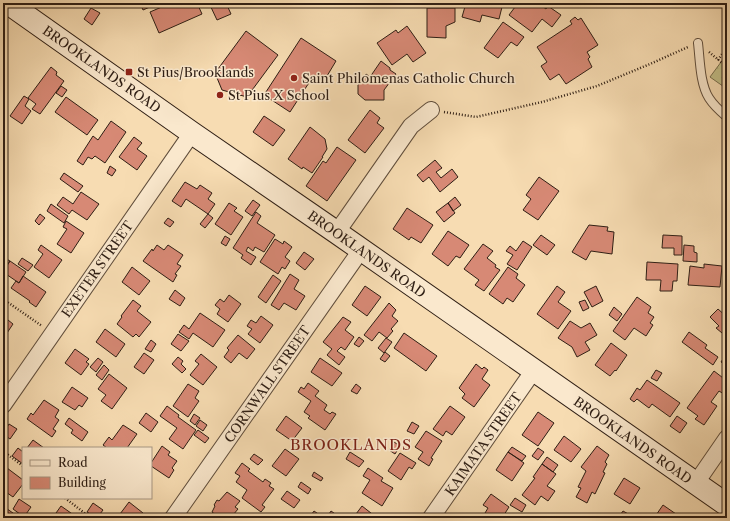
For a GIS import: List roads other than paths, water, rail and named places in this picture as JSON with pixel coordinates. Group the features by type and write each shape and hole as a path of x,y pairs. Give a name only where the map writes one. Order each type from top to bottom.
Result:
{"street":[{"name":"BROOKLANDS ROAD","path":"8,3 192,133 727,505"},
{"path":"336,232 411,126 431,110"},
{"name":"EXETER STREET","path":"3,405 192,133"},
{"name":"CORNWALL STREET","path":"173,518 361,250"},
{"name":"KAIMATA STREET","path":"431,518 534,370"},
{"path":"696,483 727,438"}],"lane":[{"path":"698,43 704,86 717,109 727,117"}],"place":[{"name":"St Pius/Brooklands","path":"129,72"},
{"name":"Saint Philomenas Catholic Church","path":"294,78"},
{"name":"St Pius X School","path":"220,95"}],"district":[{"name":"BROOKLANDS","path":"351,444"}]}
